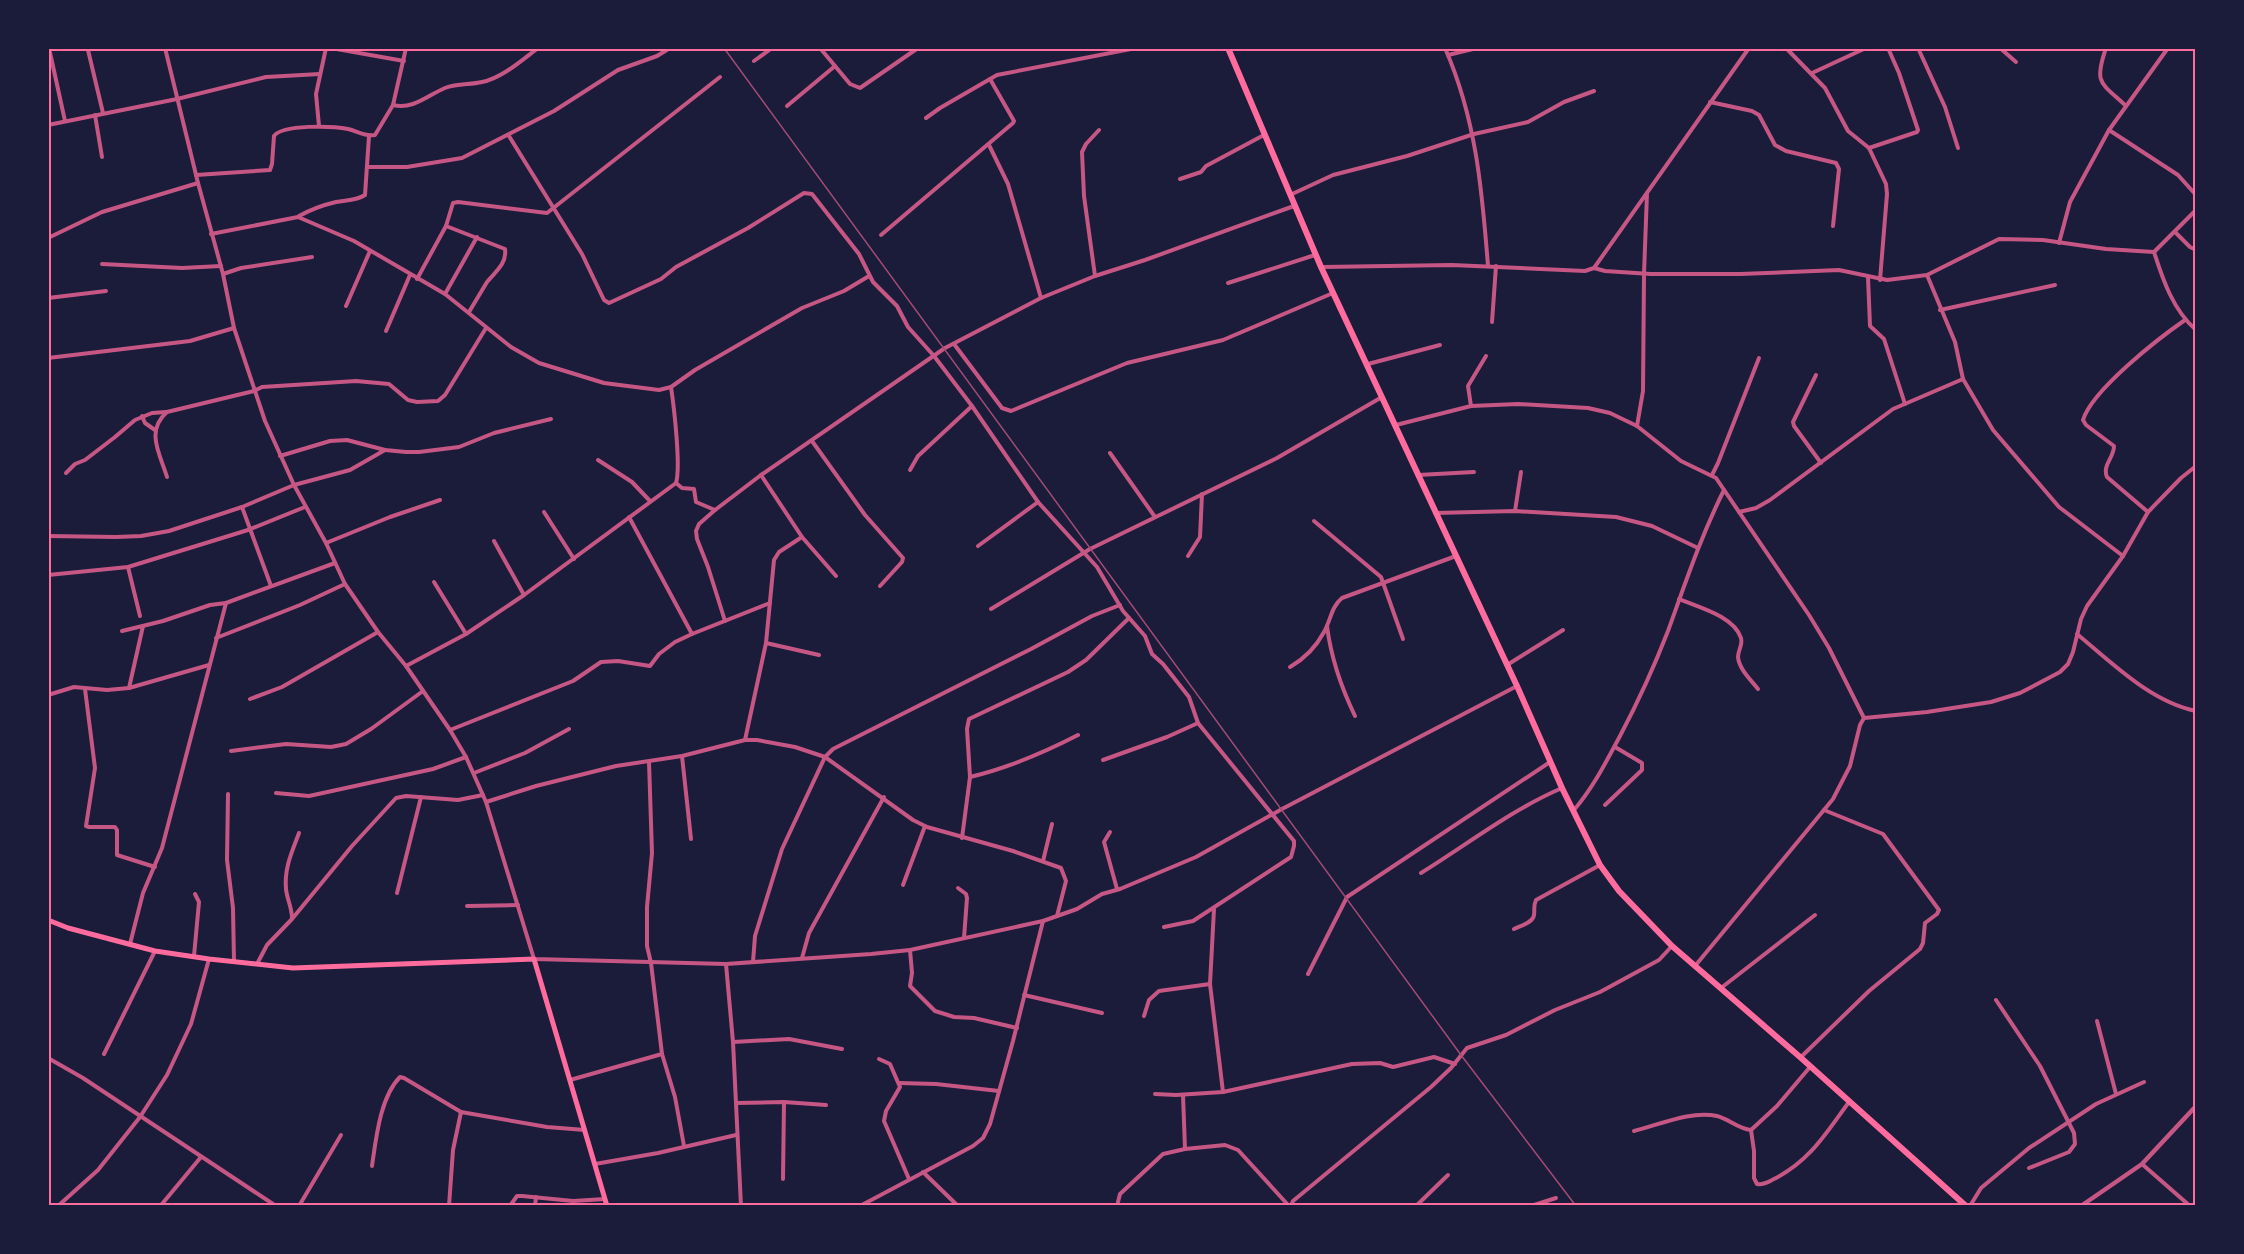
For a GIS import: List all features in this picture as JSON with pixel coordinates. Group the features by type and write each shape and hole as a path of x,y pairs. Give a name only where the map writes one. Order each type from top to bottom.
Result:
{"highway":[{"path":"1228,48 1321,267 1508,665 1562,788 1600,865 1619,891 1694,967 1800,1057 1964,1205"}],"main road":[{"path":"48,920 68,928 155,951 293,968 534,959 607,1206"}],"street":[{"path":"49,48 65,121"},
{"path":"165,48 223,274 234,328 254,391 280,456 345,584 378,632 423,690 466,757 486,802 534,959 651,963 753,963 910,950 1057,917 1077,909 1102,894 1196,857 1517,686"},
{"path":"319,126 316,94 326,48"},
{"path":"331,48 404,61"},
{"path":"196,175 270,170 275,133 319,126 349,129 369,136 378,131 393,105 406,48"},
{"path":"393,105 405,106 429,99 439,91 454,85 485,81 496,77 538,48"},
{"path":"368,167 407,167 462,158 554,111 618,70 657,56 670,48"},
{"path":"754,61 772,48"},
{"path":"820,48 853,86 860,88 918,48"},
{"path":"926,118 1003,73 1136,48"},
{"path":"1445,48 1474,134 1483,199 1488,266"},
{"path":"1448,55 1477,48"},
{"path":"1743,48 1745,54"},
{"path":"1594,268 1749,48"},
{"path":"1786,48 1825,88 1848,131 1869,148 1886,184 1880,280"},
{"path":"1812,73 1866,48"},
{"path":"1869,148 1918,130 1888,48"},
{"path":"1918,48 1945,106 1958,148"},
{"path":"2000,48 2016,62"},
{"path":"2106,48 2099,78 2102,84 2126,105"},
{"path":"2059,243 2070,202 2109,130 2168,48"},
{"path":"88,50 103,113"},
{"path":"787,106 835,66"},
{"path":"48,125 177,99 266,77 320,74"},
{"path":"417,279 446,226 455,202 543,214 554,209 720,77"},
{"path":"881,235 989,145 1014,121 990,79"},
{"path":"1290,195 1333,175 1407,156 1474,134 1528,122 1564,102 1594,91"},
{"path":"1710,102 1752,111 1759,115 1775,145 1786,151 1836,163 1839,169 1833,226"},
{"path":"95,115 102,157"},
{"path":"1095,276 1084,196 1082,152 1099,130"},
{"path":"2109,130 2178,175 2196,195"},
{"path":"1180,179 1201,172 1206,166 1264,135"},
{"path":"211,234 298,217 310,210 334,202 361,198 366,192 369,136"},
{"path":"509,136 582,254 604,300 609,303 661,279 676,267 748,228 806,192 812,194 859,254 869,276 897,306 908,327 934,356 972,406 1038,502 1097,567 1129,618 1145,636 1152,654 1182,686 1193,706 1198,723 1294,841 1291,857 1214,909 1193,921 1164,927"},
{"path":"989,145 1008,184 1041,298"},
{"path":"48,238 102,212 198,183"},
{"path":"1637,426 1643,391 1647,192"},
{"path":"725,621 697,538 699,524 761,475 934,356 1041,298 1095,276 1294,206"},
{"path":"1321,267 1419,264 1585,271 1594,268 1644,274 1740,274 1839,270 1880,280 1927,275 1999,240 2043,240 2142,253 2154,252 2196,210"},
{"path":"298,217 354,241 445,294 511,347 539,363 604,383 659,390 671,387 695,370 802,308 844,291 869,276"},
{"path":"446,226 502,246 506,253 499,271 487,283 469,312"},
{"path":"2175,232 2190,248 2196,250"},
{"path":"445,294 477,237"},
{"path":"346,306 370,251"},
{"path":"2154,252 2166,286 2185,320 2196,330"},
{"path":"1228,283 1316,255"},
{"path":"223,274 241,268 312,257"},
{"path":"102,264 182,268 221,266"},
{"path":"1492,322 1496,266"},
{"path":"386,330 410,275"},
{"path":"1927,275 1955,342 1963,379 1994,430 2059,507 2123,556"},
{"path":"1868,277 1870,326 1884,339 1905,404"},
{"path":"1940,310 2055,285"},
{"path":"48,298 106,291"},
{"path":"954,344 1002,408 1011,411 1128,363 1223,340 1333,293"},
{"path":"2148,512 2107,477 2106,466 2114,452 2114,446 2086,425 2083,420 2114,379 2154,342 2185,320"},
{"path":"2191,325 2196,321"},
{"path":"48,358 190,341 234,328"},
{"path":"66,473 75,464 85,460 142,416 167,412 270,386 356,381 389,384 408,400 438,401 445,395 486,328"},
{"path":"1368,364 1440,345"},
{"path":"1471,406 1467,386 1486,356"},
{"path":"1712,475 1759,358"},
{"path":"1816,375 1793,422 1821,462"},
{"path":"1739,512 1756,508 1770,500 1885,415 1963,379"},
{"path":"406,666 466,634 524,595 676,483 675,419 671,387"},
{"path":"990,609 1084,553 1277,458 1383,397"},
{"path":"1396,425 1471,406 1518,404 1588,408 1610,414 1637,426 1681,461 1712,475 1724,490 1809,615 1829,648 1864,718"},
{"path":"910,470 918,456 972,406"},
{"path":"167,412 159,419 154,430 167,477"},
{"path":"142,416 145,423 154,430"},
{"path":"280,456 330,441 347,440 384,450 419,452 459,447 494,433 551,419"},
{"path":"812,441 865,515 903,558 903,562 880,586"},
{"path":"48,536 141,536 169,531 242,507 294,485 350,470 384,450"},
{"path":"1110,453 1155,517"},
{"path":"598,460 632,482 650,501"},
{"path":"1864,718 1960,708 1991,702 2020,693 2060,672 2068,664 2087,606 2123,556 2148,512 2196,466"},
{"path":"1417,475 1474,472"},
{"path":"1515,511 1521,472"},
{"path":"761,475 802,537 836,576"},
{"path":"676,483 682,488 694,489 696,502 715,510"},
{"path":"1573,811 1585,798 1615,747 1652,670 1698,548 1724,490"},
{"path":"1188,556 1200,537 1202,494"},
{"path":"326,543 440,500"},
{"path":"978,546 1038,502"},
{"path":"242,507 248,530 271,586"},
{"path":"48,575 128,567 248,530 305,507"},
{"path":"1435,513 1515,511 1636,520 1698,548"},
{"path":"544,512 574,559"},
{"path":"629,517 692,633"},
{"path":"1314,521 1371,567 1384,583 1403,639"},
{"path":"745,740 766,643 776,555 802,537"},
{"path":"494,541 524,595"},
{"path":"1290,667 1304,658 1318,641 1334,606 1342,598 1456,556"},
{"path":"122,631 210,605 226,603 335,563"},
{"path":"128,567 140,616"},
{"path":"434,582 466,634"},
{"path":"216,638 300,605 345,584"},
{"path":"1679,599 1718,616 1734,626 1742,644 1738,656 1740,663 1758,688"},
{"path":"130,944 143,893 162,848 226,603"},
{"path":"450,730 573,681 601,662 618,661 650,666 665,649 692,633 770,603"},
{"path":"753,963 755,936 782,849 825,757 838,745 1031,649 1092,616 1120,605"},
{"path":"962,838 970,777 967,729 969,719 1068,672 1086,660 1129,618"},
{"path":"1327,625 1335,666 1355,716"},
{"path":"129,688 143,626"},
{"path":"1508,665 1563,630"},
{"path":"250,699 282,687 378,632"},
{"path":"2077,634 2146,688 2182,708 2196,711"},
{"path":"766,643 819,655"},
{"path":"48,695 74,687 129,688 209,665"},
{"path":"86,689 95,768 86,826 115,827 117,855 155,867"},
{"path":"231,751 286,744 331,747 346,744 423,690"},
{"path":"1694,967 1824,810 1844,781 1864,718"},
{"path":"1103,760 1198,723"},
{"path":"474,773 525,753 569,729"},
{"path":"970,777 1023,761 1078,735"},
{"path":"486,802 570,777 616,766 682,756 745,740 795,747 825,757 925,826 993,845 1060,868 1066,881 1057,917"},
{"path":"1605,805 1642,770 1641,763 1615,747"},
{"path":"682,756 691,839"},
{"path":"276,793 309,796 433,769 466,757"},
{"path":"649,762 652,853 647,907 647,946 662,1054 675,1097 684,1146"},
{"path":"1308,974 1347,897 1550,762"},
{"path":"1421,873 1511,814 1562,788"},
{"path":"228,794 227,860 233,908 234,962"},
{"path":"257,965 267,945 292,919 337,862 396,798 401,796 464,799 483,795"},
{"path":"397,893 421,797"},
{"path":"802,958 809,933 884,797"},
{"path":"1800,1057 1869,991 1920,949 1925,923 1939,910 1883,834 1824,810"},
{"path":"1043,861 1053,824"},
{"path":"903,885 925,826"},
{"path":"292,919 292,907 286,892 287,866 299,832"},
{"path":"1110,832 1104,842 1116,889"},
{"path":"1514,929 1532,921 1533,905 1536,900 1600,865"},
{"path":"958,888 966,894 967,898 964,938"},
{"path":"194,957 200,902 195,894"},
{"path":"467,906 518,905"},
{"path":"292,907 302,906"},
{"path":"1214,909 1210,984 1222,1092"},
{"path":"1720,988 1815,915"},
{"path":"860,1206 973,1146 982,1138 990,1124 1017,1028 1042,921"},
{"path":"1118,1202 1120,1194 1158,1157 1169,1151 1233,1146 1290,1206 1293,1201 1431,1087 1455,1064 1467,1048 1506,1035 1555,1010 1600,992 1659,960 1672,946"},
{"path":"910,950 912,973 910,986 930,1007 954,1017 974,1018 1017,1028"},
{"path":"104,1054 155,951"},
{"path":"58,1206 99,1170 140,1118 167,1075 191,1024 209,959"},
{"path":"726,964 733,1042 741,1206"},
{"path":"1144,1016 1149,1000 1159,992 1210,984"},
{"path":"1024,995 1102,1013"},
{"path":"1996,1000 2040,1066 2074,1133 2075,1144 2069,1152 2029,1168"},
{"path":"2097,1021 2116,1094"},
{"path":"733,1042 789,1039 842,1049"},
{"path":"570,1080 662,1054"},
{"path":"1155,1094 1183,1095 1222,1092 1352,1064 1380,1063 1393,1067 1434,1057 1455,1064"},
{"path":"48,1058 83,1078 140,1118 276,1206"},
{"path":"879,1059 890,1064 899,1083 899,1092 886,1111 884,1121 909,1179"},
{"path":"1634,1131 1682,1118 1700,1116 1716,1116 1745,1130 1751,1130 1778,1106 1810,1067"},
{"path":"372,1166 380,1118 388,1097 400,1077 461,1112 547,1128 585,1130"},
{"path":"899,1083 936,1084 999,1091"},
{"path":"1964,1205 1989,1180 2069,1120 2116,1094 2144,1083"},
{"path":"1183,1095 1185,1149"},
{"path":"736,1103 784,1102 826,1105"},
{"path":"783,1179 784,1102"},
{"path":"1751,1130 1754,1178 1757,1184 1762,1185 1808,1157 1849,1102"},
{"path":"2081,1206 2142,1164 2196,1106"},
{"path":"449,1206 453,1150 461,1112"},
{"path":"298,1206 341,1135"},
{"path":"595,1164 736,1135"},
{"path":"162,1204 201,1157"},
{"path":"2142,1164 2190,1206"},
{"path":"923,1172 958,1206"},
{"path":"1416,1206 1448,1175"},
{"path":"510,1206 517,1196 573,1201 605,1199"},
{"path":"535,1206 536,1197"},
{"path":"1531,1206 1556,1198"}],"railway":[{"path":"724,48 1461,1055 1576,1206"}]}
